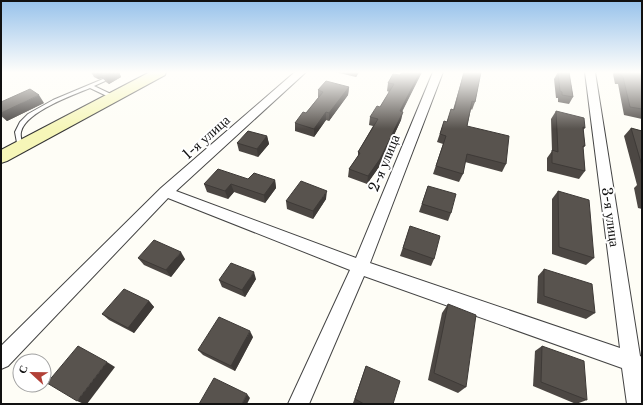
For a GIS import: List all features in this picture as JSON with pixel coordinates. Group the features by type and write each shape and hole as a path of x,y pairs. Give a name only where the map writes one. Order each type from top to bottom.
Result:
{"main road":[{"path":"1,157 125,91"}],"street":[{"name":"1-я улица","path":"1,359 166,192 280,91"},
{"name":"2-я улица","path":"298,404 360,267 430,91"},
{"name":"3-я улица","path":"593,91 637,365 637,404"},
{"path":"166,192 360,267 637,365"}],"lane":[{"path":"20,147 18,131 24,121 54,100 78,91"},
{"path":"100,91 113,98"}],"building":[{"path":"26,91 33,91 39,95 1,113 1,102"},
{"path":"320,91 346,91 329,113 326,112 314,129 295,123 303,112 306,113 323,92"},
{"path":"390,91 410,91 400,111 403,112 380,159 368,176 349,169 360,153 358,152 378,119 370,117 377,106 380,107"},
{"path":"459,91 477,91 475,102 472,101 467,126 509,136 506,164 467,154 463,174 436,166 446,136 440,134 444,121 447,122 451,109 454,110"},
{"path":"560,91 572,91 573,97 562,95 562,92"},
{"path":"626,91 642,91 642,109 630,107"},
{"path":"556,111 584,118 585,128 583,127 585,146 583,146 585,171 552,163 552,150 558,152"},
{"path":"631,128 642,131 642,166"},
{"path":"248,131 267,136 257,149 237,143"},
{"path":"218,169 248,179 254,173 275,180 264,195 231,184 225,191 204,184"},
{"path":"301,181 327,191 313,211 286,201"},
{"path":"428,186 456,194 451,213 422,204"},
{"path":"558,191 589,200 594,258 559,247"},
{"path":"410,226 440,236 434,259 403,248"},
{"path":"154,240 181,252 166,270 138,258"},
{"path":"231,263 254,272 242,290 219,280"},
{"path":"544,269 592,284 595,313 544,296"},
{"path":"124,289 149,301 128,328 102,314"},
{"path":"448,304 476,315 466,387 434,373"},
{"path":"219,317 250,331 231,366 198,350"},
{"path":"78,346 107,362 77,401 52,386 52,377"},
{"path":"542,346 584,361 587,400 541,382"},
{"path":"366,366 400,381 393,404 364,404 355,399"},
{"path":"214,378 247,394 242,404 199,404"}]}
